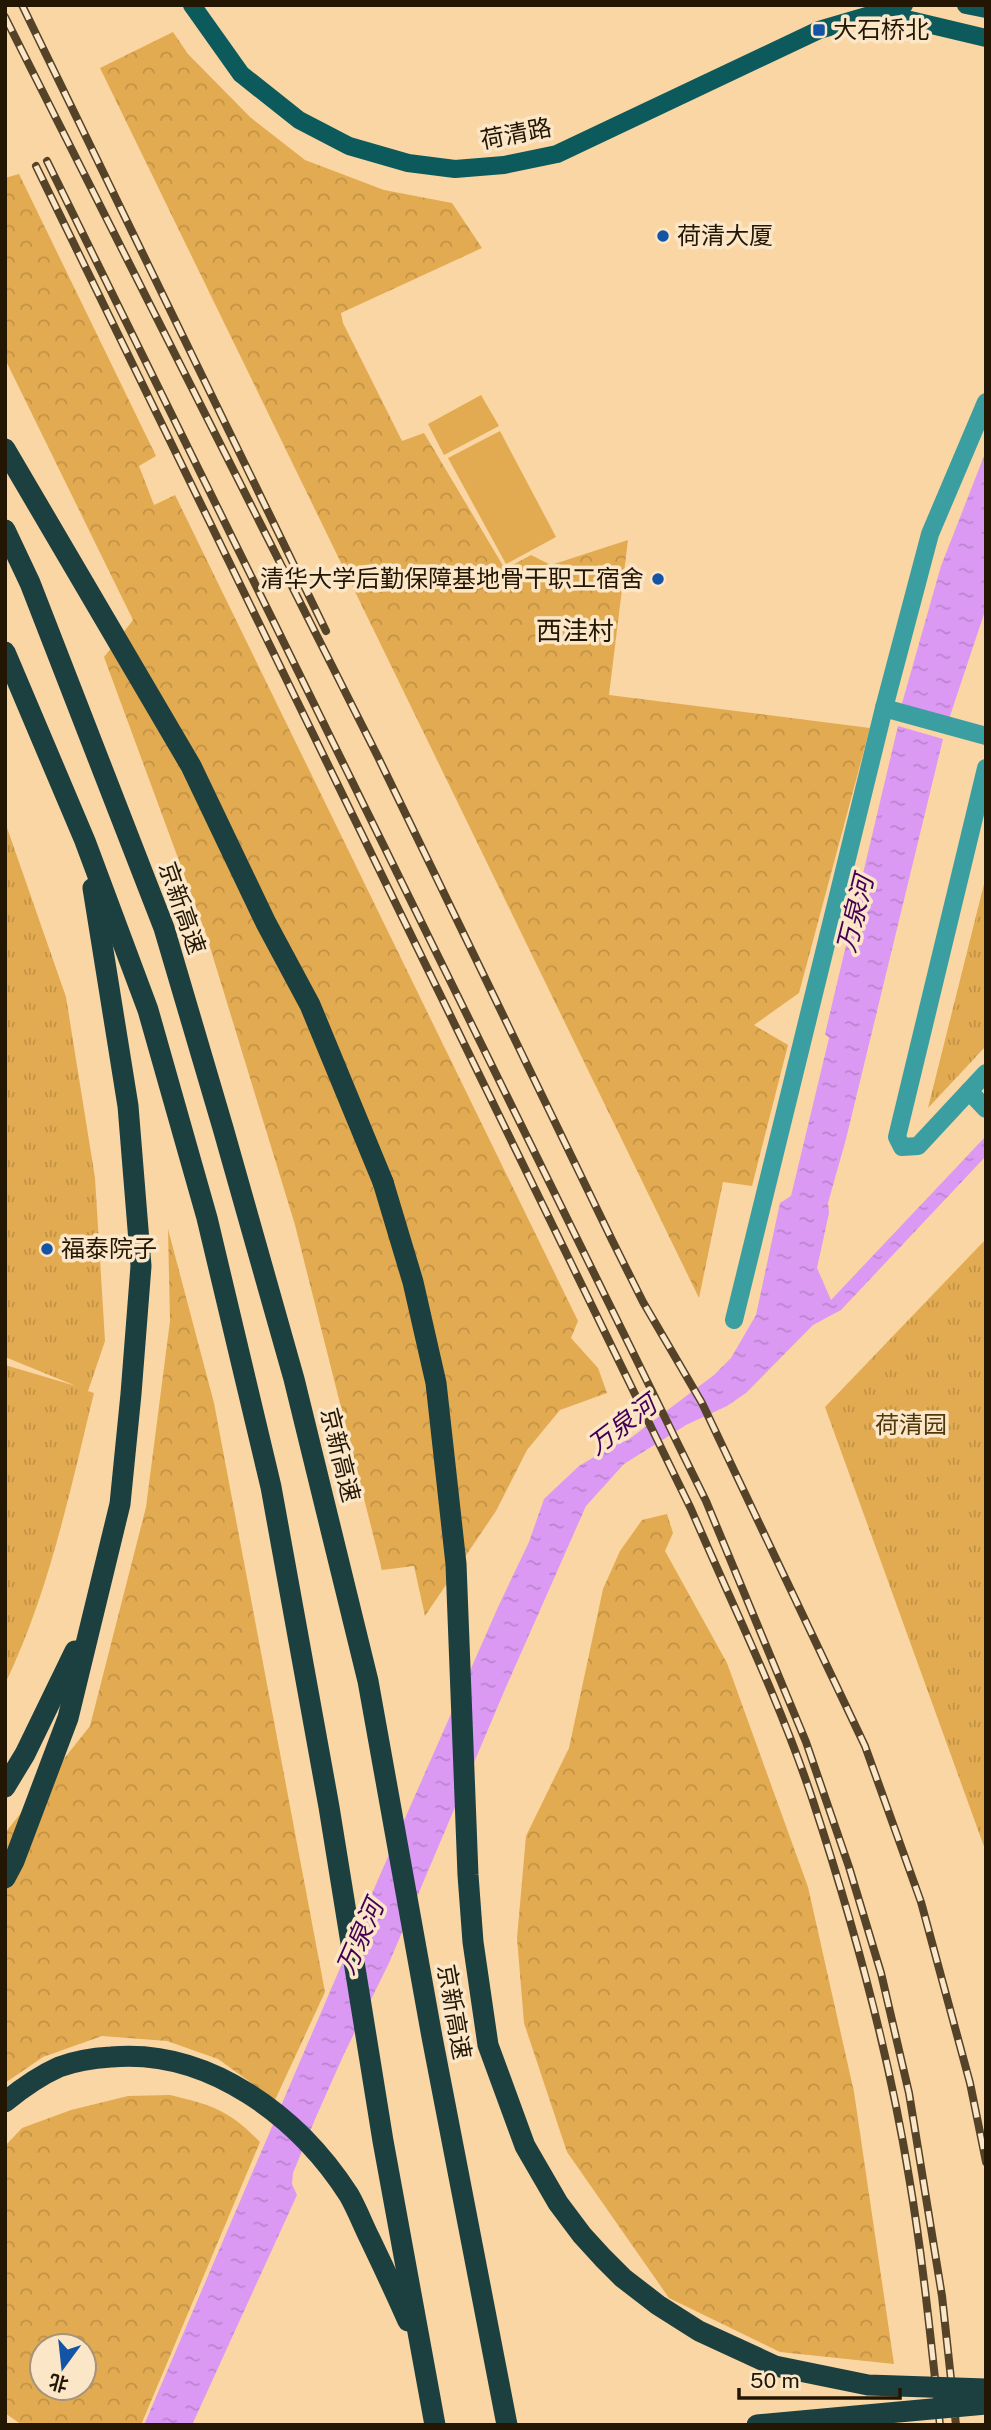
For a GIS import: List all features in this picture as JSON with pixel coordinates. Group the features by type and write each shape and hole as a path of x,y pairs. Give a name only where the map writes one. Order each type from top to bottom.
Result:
{"highway":[{"path":"5,449 191,766 266,923 310,1005 383,1182 413,1282 438,1397 456,1564 473,1942 488,2045 525,2146 558,2203 603,2258 623,2278 658,2305 699,2331 775,2366 855,2383 986,2389"},
{"name":"京新高速","path":"5,530 30,583 164,928 294,1379 368,1681 432,2037 507,2425"},
{"path":"5,652 85,841 148,1010 207,1218 271,1487 329,1807 383,2141 435,2425"},
{"path":"10,1870 68,1718 121,1504 141,1266 128,1106 85,841"},
{"path":"5,1787 24,1755 93,1614"},
{"path":"5,2102 27,2084 61,2066 95,2058 123,2056 180,2062 213,2074 248,2094 279,2116 318,2152 350,2197 421,2348"},
{"path":"757,2425 986,2404"}],"main road":[{"name":"荷清路","path":"192,5 241,74 299,120 349,146 408,163 455,169 504,165 558,154 818,30 904,5"},
{"path":"966,5 986,9"},
{"name":"荷清路","path":"881,13 986,38"}],"street":[{"path":"734,1320 884,708 930,534 986,402"},
{"path":"884,708 986,736"},
{"path":"986,768 897,1137 902,1147 918,1146 986,1073"},
{"path":"970,1091 986,1109"}],"green space":[{"path":"173,32 188,54 250,117 305,160 384,190 452,203 482,248 341,313 343,323 402,441 424,433 505,569 531,555 551,565 628,540 609,695 870,728 799,993 754,1025 788,1045 752,1186 723,1182 699,1298 100,68"},
{"path":"19,174 156,456 139,466 154,505 175,495 578,1321 571,1338 598,1368 607,1393 560,1410 527,1450 496,1511 425,1616 414,1566 382,1570 295,1225 206,934 104,657 133,620 5,359 5,178"},
{"path":"481,395 499,426 444,455 428,424"},
{"path":"500,431 556,537 506,564 448,458"},
{"path":"5,822 66,997 95,1178 105,1341 88,1391 94,1393 57,1541 34,1614 5,1684 5,1365 76,1386 5,1357"},
{"path":"986,876 986,1046 928,1108"},
{"path":"168,1229 214,1403 325,1992 275,2100 218,2059 167,2041 102,2036 43,2057 5,2083 5,1833 90,1726 146,1507 170,1321"},
{"name":"荷清园","path":"986,1239 986,1852 825,1407"},
{"path":"667,1514 673,1533 665,1551 727,1663 808,1887 854,2092 894,2364 780,2352 669,2298 567,2152 524,2023 517,1938 526,1836 569,1748 603,1589 620,1551 642,1520"},
{"path":"170,2095 219,2110 260,2142 141,2425 22,2425 5,2413 5,2146 22,2128 71,2110 128,2096"}],"water":[{"path":"986,451 986,608 949,719 901,707 941,566"},
{"name":"万泉河","path":"898,726 943,739 828,1203 829,1213 817,1268 831,1300 986,1136 986,1156 841,1310 813,1325 746,1393 727,1406 686,1425 624,1464 586,1506 389,1963 316,2117 293,2173 292,2184 297,2195 192,2425 144,2425 380,1875 529,1542 544,1499 579,1466 628,1440 714,1375 731,1358 756,1315 780,1203 791,1196 829,1038 825,1034"}],"railway":[{"path":"22,5 326,631"},
{"path":"5,17 378,757 643,1302 702,1403 865,1746 921,1902 970,2083 986,2162"},
{"path":"47,161 706,1501 806,1742 849,1867 881,1973 909,2093 942,2296 956,2425"},
{"path":"36,166 691,1509 785,1724 842,1891 891,2081 918,2239 940,2425"}],"place":[{"name":"大石桥北","path":"819,30"},
{"name":"荷清大厦","path":"663,236"},
{"name":"清华大学后勤保障基地骨干职工宿舍","path":"658,579"},
{"name":"福泰院子","path":"47,1249"}],"district":[{"name":"西洼村","path":"575,631"}]}
